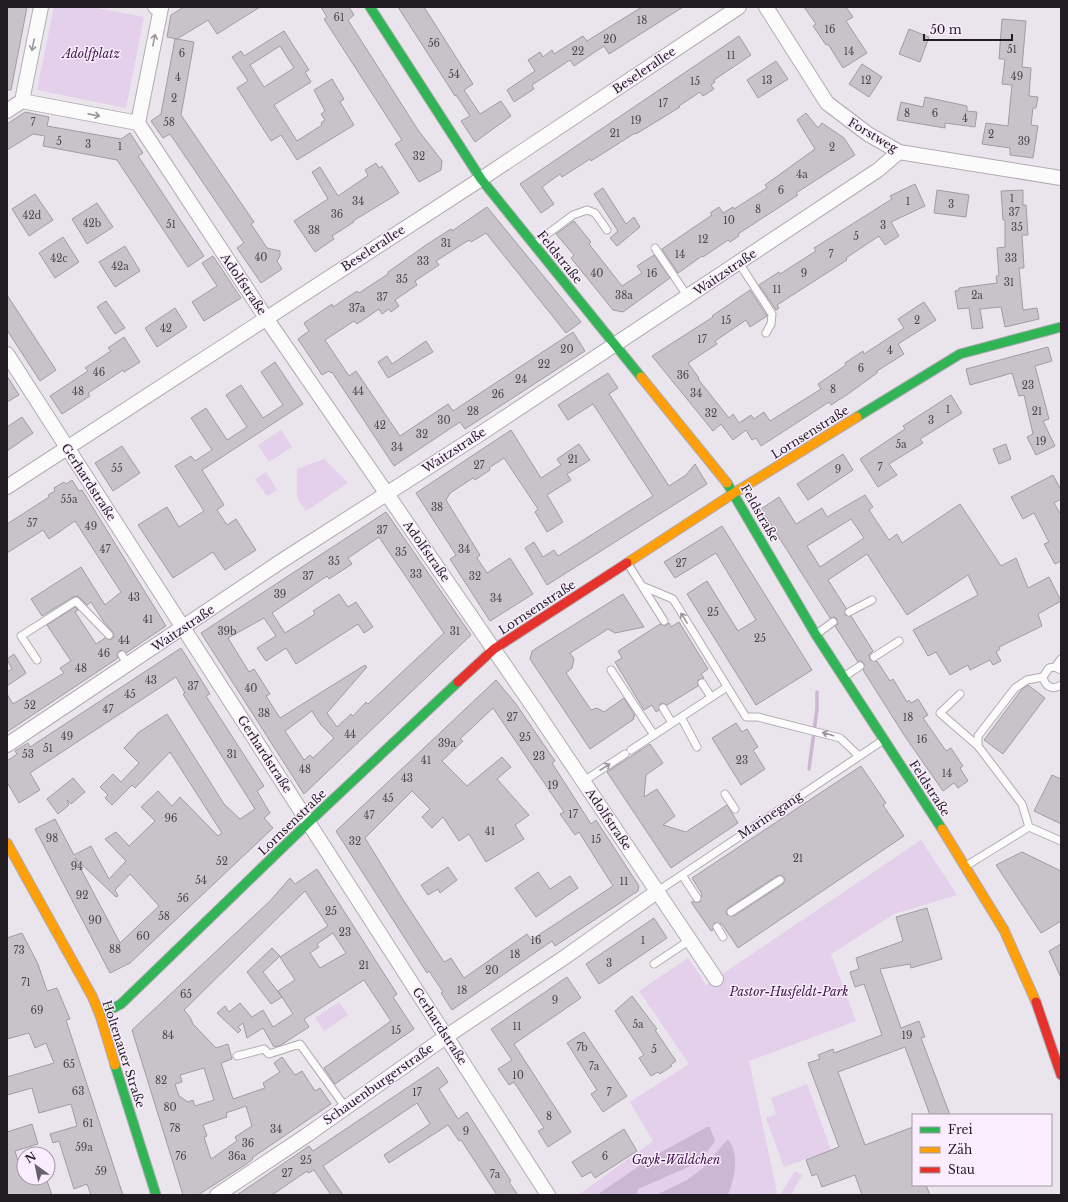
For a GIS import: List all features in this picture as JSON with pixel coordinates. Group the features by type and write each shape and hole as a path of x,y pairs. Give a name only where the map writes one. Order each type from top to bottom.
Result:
{"street":[{"path":"7,111 22,101 41,7"},
{"path":"22,101 138,124 159,7"},
{"name":"Feldstraße","path":"370,7 428,100 482,179 614,346 722,473 843,678 966,866 1004,930 1033,992 1061,1075"},
{"name":"Beselerallee","path":"7,486 482,179 738,7"},
{"name":"Forstweg","path":"766,7 827,103 868,134 899,152 1061,178"},
{"name":"Adolfstraße","path":"138,124 266,318 584,781 716,979"},
{"name":"Waitzstraße","path":"7,745 125,660 184,627 283,560 614,346 878,170 899,152"},
{"name":"Lornsenstraße","path":"100,1015 121,1004 308,822 494,649 734,493 960,354 1061,327"},
{"name":"Gerhardstraße","path":"7,354 548,1195"},
{"name":"Holtenauer Straße","path":"7,843 92,996 100,1015 156,1195"},
{"name":"Schauenburgerstraße","path":"217,1195 346,1108 447,1036 565,957 658,891"}],"lane":[{"path":"534,244 580,211 587,210 595,212 607,230"},
{"path":"655,248 688,297"},
{"path":"739,263 772,314 771,324 766,333"},
{"path":"628,563 664,622"},
{"path":"642,586 673,599 746,717 758,717 840,738 859,756"},
{"path":"849,612 872,600"},
{"path":"36,660 21,636 76,601 109,636"},
{"path":"816,634 833,622"},
{"path":"874,657 899,641"},
{"path":"1061,659 1058,668 1049,668 1045,671 1043,677 1044,683 1050,688 1056,688 1061,685"},
{"path":"843,678 860,666"},
{"path":"611,670 654,735"},
{"path":"978,746 978,736 1015,688 1027,680 1043,677"},
{"path":"702,683 711,697"},
{"path":"584,781 727,687"},
{"path":"960,694 940,714 978,746 1002,776 1022,808 1030,827 1061,841"},
{"path":"663,708 672,723"},
{"path":"681,717 697,747"},
{"name":"Marinegang","path":"658,891 883,740"},
{"path":"725,794 734,809"},
{"path":"966,866 1030,827"},
{"path":"682,875 697,898"},
{"path":"731,912 780,880"},
{"path":"717,927 723,937"},
{"path":"654,964 690,940"},
{"path":"237,1056 264,1049 269,1054 300,1044 346,1108"}],"green space":[{"name":"Adolfplatz","path":"54,7 92,7 144,17 126,108 37,90"},
{"path":"281,430 292,447 269,462 258,445"},
{"path":"324,459 348,483 306,511 297,498 297,469"},
{"path":"266,472 277,490 267,496 255,479"},
{"name":"Pastor-Husfeldt-Park","path":"921,840 957,895 894,914 831,954 856,1021 749,1061 777,1193 775,1195 578,1195 653,1141 630,1102 689,1064 639,991 688,958 706,985"},
{"path":"339,1002 348,1015 324,1031 315,1018"},
{"path":"807,1084 831,1150 784,1167 766,1118 776,1114 771,1098"},
{"name":"Gayk-Wäldchen","path":"707,1127 710,1127 715,1141 702,1158 693,1165 638,1189 637,1195 597,1195 652,1157"},
{"name":"Gayk-Wäldchen","path":"727,1140 732,1147 735,1160 734,1175 728,1195 656,1195 687,1180 703,1168"},
{"path":"795,1171 802,1175 791,1195 780,1195"}],"building":[{"path":"7,7 27,7 11,90 7,90"},
{"path":"184,7 260,7 217,34 208,20 177,39 167,37 171,15"},
{"path":"321,7 349,7 354,15 348,20 418,130 442,161 441,170 419,182 395,144 402,140 324,19 327,17"},
{"path":"398,7 424,7 473,84 464,90 480,114 501,101 511,116 475,142 461,121 470,116 456,95 455,96"},
{"path":"642,7 683,7 609,54 604,46 574,66 570,60 532,85 534,89 514,102 507,90 535,71 528,60 540,52 543,57 552,50 554,54 583,36 587,41"},
{"path":"804,7 846,7 853,17 846,21 867,53 843,68 828,44 826,45 813,26 816,24"},
{"path":"1002,19 1026,21 1022,67 1031,68 1029,96 1038,97 1036,108 1033,108 1031,125 1038,126 1033,158 1010,155 1010,148 982,144 986,123 1008,126 1012,85 1002,84 1005,59 999,59"},
{"path":"909,29 929,37 920,62 899,54"},
{"path":"284,31 309,70 305,72 311,82 274,105 297,141 322,125 321,123 325,120 321,114 325,111 314,90 332,79 344,99 340,102 354,125 297,160 281,135 271,141 237,88 248,81 232,57 241,51 244,56","holes":["280,46 294,68 264,87 250,65"]},
{"path":"739,36 751,55 714,80 715,82 711,85 714,89 703,96 700,92 679,106 680,107 591,161 590,159 562,177 560,174 542,187 554,204 541,213 520,184"},
{"path":"175,39 194,42 181,115 254,222 251,224 267,248 280,251 280,256 277,261 282,269 261,283 237,248 244,243 170,134 163,138 151,121 161,114"},
{"path":"776,61 788,79 758,98 747,80"},
{"path":"862,64 882,77 869,97 849,84"},
{"path":"925,97 967,106 967,111 977,112 975,127 945,123 945,128 897,120 901,102 923,107"},
{"path":"25,112 49,117 47,126 121,139 130,133 143,153 138,156 204,256 188,267 117,160 43,146 45,136 33,134 7,150 7,124"},
{"path":"806,113 818,128 822,123 844,138 855,155 796,193 798,195 738,234 739,236 730,242 728,240 678,273 662,249 712,215 710,213 719,207 723,213 733,207 734,209 767,188 765,185 815,149 797,120"},
{"path":"376,163 379,168 382,166 399,193 353,221 354,222 332,236 334,239 315,252 294,221 328,199 312,172 320,167 338,196 366,177 368,175 365,170"},
{"path":"915,184 925,206 891,222 899,236 885,245 879,236 846,258 847,260 777,305 779,308 776,310 759,285 779,272 780,274 816,251 814,248 892,199 890,196"},
{"path":"603,188 626,224 634,217 640,227 617,246 610,238 618,231 594,194"},
{"path":"937,190 969,195 966,217 934,213"},
{"path":"1023,190 1023,205 1026,205 1028,235 1022,235 1024,268 1019,268 1023,310 1037,308 1039,319 1005,327 1001,307 980,309 983,328 972,329 969,308 958,309 955,291 959,290 959,288 997,283 996,276 999,276 997,248 1005,247 1005,220 1003,220 1001,191"},
{"path":"35,194 53,220 29,236 12,209"},
{"path":"97,203 113,227 87,244 72,219"},
{"path":"487,207 581,322 566,333 486,233 471,242 469,240 436,261 439,265 415,281 417,285 395,300 399,306 391,312 389,309 382,314 379,309 357,324 354,321 325,340 349,376 356,371 400,436 448,404 453,411 573,332 585,351 465,429 460,422 394,466 332,372 331,373 329,371 322,375 298,339 309,331 304,323 332,304 333,307 357,291 359,293 388,274 388,272 426,245 451,229 452,231"},
{"path":"574,221 591,242 589,244 622,286 642,273 637,266 654,255 670,278 623,312 613,310 571,258 574,255 556,234"},
{"path":"63,237 79,262 55,278 39,253"},
{"path":"125,246 140,271 115,287 99,262"},
{"path":"213,256 241,298 204,321 192,302 217,286 202,263"},
{"path":"750,290 767,316 750,327 746,320 715,341 717,344 688,363 699,378 698,379 729,418 733,414 739,423 751,415 754,419 764,412 770,421 821,389 818,384 846,365 845,363 863,351 864,354 904,328 898,319 924,302 936,320 898,344 904,354 877,371 877,373 831,405 829,402 761,446 756,438 752,440 746,430 733,440 721,424 713,431 652,356 713,317 712,316"},
{"path":"7,295 56,370 40,381 7,330"},
{"path":"106,301 125,328 115,334 97,307"},
{"path":"175,308 187,327 157,347 145,328"},
{"path":"124,337 140,362 124,372 123,370 88,393 90,396 62,414 50,396 88,371 85,368 111,351 108,348"},
{"path":"426,341 433,352 388,378 378,362 387,356 392,364"},
{"path":"1048,347 1052,361 1035,366 1049,419 1043,421 1055,446 1036,455 1027,437 1033,434 1024,395 1019,396 1012,373 970,385 966,369"},
{"path":"275,362 303,404 202,470 224,505 217,510 227,525 236,519 256,550 225,570 213,552 173,578 138,525 167,507 179,527 204,511 175,466 191,456 195,461 212,450 191,418 206,408 227,440 247,427 226,395 241,385 263,418 283,405 261,372"},
{"path":"608,373 618,388 609,394 669,486 686,475 695,464 707,484 547,585 525,548 534,542 543,557 554,550 558,556 653,496 593,404 568,420 558,405"},
{"path":"7,376 19,395 7,402"},
{"path":"951,395 962,413 920,439 923,443 889,464 897,475 878,487 860,459 905,429 903,426"},
{"path":"22,417 33,433 7,451 7,427"},
{"path":"511,430 541,478 561,465 557,459 579,444 590,460 567,474 571,480 547,495 563,522 547,532 535,512 538,509 504,458 475,480 473,478 450,493 446,500 480,555 477,558 487,573 510,558 533,594 490,621 450,559 456,555 416,493"},
{"path":"1006,444 1011,459 999,464 993,449"},
{"path":"122,446 140,473 113,491 95,463"},
{"path":"843,454 853,470 808,500 797,484"},
{"path":"1053,475 1061,490 1061,499 1054,503 1061,515 1061,561 1055,564 1044,544 1049,542 1034,513 1023,519 1011,497"},
{"path":"72,480 79,491 82,490 166,626 126,653 122,650 119,651 117,655 118,658 7,732 7,694 13,704 64,673 60,668 71,661 47,625 75,607 78,610 75,612 96,644 105,638 111,640 114,636 113,632 104,622 91,602 87,605 78,596 73,597 42,616 31,599 81,567 105,605 121,592 75,521 49,539 43,530 7,553 7,524 49,497 48,495 55,491 54,488 64,482 66,484"},
{"path":"865,495 873,507 869,510 889,540 897,534 902,543 960,504 1001,566 1016,558 1028,588 1049,577 1061,601 1038,614 1042,626 999,647 1000,649 996,652 1001,661 993,665 990,660 970,670 968,665 950,675 936,652 928,656 913,630 978,595 968,575 907,615 867,554 828,580 846,608 845,615 851,616 873,651 869,655 870,660 877,661 890,681 893,679 907,702 909,700 911,703 918,699 928,715 923,718 946,751 951,748 963,766 960,768 968,781 958,788 954,783 943,791 904,735 863,670 864,664 862,661 858,662 835,626 838,624 837,619 835,617 830,618 761,509 779,497 796,524 822,508 827,517","holes":["851,519 864,538 820,567 807,546"]},
{"path":"386,512 471,635 304,794 201,633","holes":["379,537 444,633 368,704 366,702 353,716 351,714 337,727 327,713 367,667 365,665 280,718 266,696 270,694 254,669 249,672 228,638 264,618 276,636 257,648 266,661 286,648 296,664 358,624 364,633 373,627 356,602 348,607 339,594 313,611 315,614 285,633 272,613 327,576 329,579 352,564 348,558","312,711 321,725 334,738 313,758 310,755 304,760 285,731"]},
{"path":"722,526 812,670 756,705 687,594 707,581 738,631 756,620 716,553 675,578 664,562"},
{"path":"623,594 644,627 615,633 608,629 570,653 574,659 572,668 566,673 591,710 597,708 604,712 624,698 635,716 633,717 634,719 590,749 530,659 532,651"},
{"path":"679,622 708,669 701,674 704,678 698,680 698,686 667,705 663,703 660,704 659,710 656,712 652,705 644,710 615,662 622,658 618,651 660,624 665,626 669,623 671,627"},
{"path":"181,648 210,694 206,696 264,786 257,791 270,813 264,818 273,828 130,963 110,973 35,829 55,819 74,855 91,846 109,879 126,861 105,839 116,832 129,846 155,821 141,807 158,791 172,806 180,797 218,836 222,833 170,752 135,788 132,785 112,805 105,798 108,795 100,787 113,774 121,782 139,763 124,748 139,732 167,714 224,804 240,819 255,809 183,694 185,693 176,677 30,773 40,790 19,803 7,782 7,761 17,754 15,751 28,743 30,747","holes":["75,858 116,897 118,896 115,890 130,874 159,906 120,943"]},
{"path":"14,654 26,673 7,686 7,672 12,669 7,659"},
{"path":"496,680 516,704 555,761 552,763 591,824 596,820 639,886 638,891 555,946 552,941 452,1010 441,993 443,992 429,971 427,973 336,831","holes":["493,708 564,812 560,814 575,835 579,832 613,886 531,940 527,934 464,978 451,958 444,962 365,838 412,791 430,809 422,817 432,828 443,817 459,841 469,834 486,862 524,839 515,825 529,815 497,779 511,767 502,757 467,786 442,761 463,741 460,739"]},
{"path":"1028,685 1045,698 1003,754 984,740 1022,689"},
{"path":"736,723 742,732 747,729 758,747 753,750 765,769 741,785 712,738"},
{"path":"650,744 663,763 646,775 644,797 657,789 675,816 663,825 686,832 727,805 738,823 671,868 607,772"},
{"path":"861,766 886,803 883,805 904,836 738,948 722,924 714,923 713,930 711,931 691,902 700,902 702,894 692,878","holes":["782,875 785,879 783,884 734,916 727,915 726,912 728,908 777,876"]},
{"path":"1052,775 1061,779 1061,824 1034,811"},
{"path":"73,778 85,792 71,804 67,800 69,805 58,814 47,799"},
{"path":"1022,852 1061,871 1061,921 1041,933 996,865"},
{"path":"448,867 457,880 440,893 438,889 428,895 421,885"},
{"path":"317,869 397,994 393,997 414,1029 335,1084 324,1068 391,1021 364,980 304,1019 309,1027 281,1045 274,1047 263,1028 247,1038 243,1023 238,1027 241,1030 238,1033 217,1013 225,1006 229,1012 240,1003 252,1017 263,1010 273,1027 293,1014 278,991 295,980 280,957 328,926 305,891 184,1010 190,1017 193,1024 216,1048 228,1044 232,1059 221,1063 233,1099 265,1088 263,1083 280,1072 274,1063 282,1057 295,1075 302,1071 315,1091 320,1088 331,1104 252,1158 253,1159 245,1165 198,1195 183,1195 132,1030 270,901 290,878 295,884","holes":["333,933 346,953 320,968 310,953 319,947 317,944","204,1068 214,1100 195,1106 193,1100 188,1102 179,1096 175,1084 182,1082 180,1075","246,1106 252,1126 235,1137 237,1141 211,1159 204,1137 207,1136 203,1125 227,1117 226,1113"]},
{"path":"538,872 550,889 570,876 578,888 536,917 515,888"},
{"path":"927,908 942,959 911,968 910,964 880,969 901,1028 919,1021 925,1037 921,1038 950,1114 930,1114 905,1047 838,1072 865,1145 912,1127 912,1186 926,1186 930,1195 862,1195 855,1175 822,1187 817,1174 812,1176 806,1160 839,1147 808,1063 820,1059 818,1055 833,1049 834,1053 882,1035 864,984 855,987 850,972 859,969 856,958 903,941 896,917"},
{"path":"654,918 667,938 599,984 586,964"},
{"path":"22,933 38,964 47,991 57,988 70,1019 66,1020 123,1195 91,1195 87,1184 74,1189 59,1141 53,1143 50,1134 77,1126 71,1104 39,1113 32,1088 7,1095 7,1077 54,1063 46,1043 35,1048 29,1033 7,1039 7,938"},
{"path":"1061,944 1061,978 1049,951"},
{"path":"272,948 280,956 263,972 282,997 271,1004 247,972"},
{"path":"567,977 581,998 514,1044 571,1132 548,1147 538,1131 544,1128 514,1082 509,1085 498,1069 512,1060 491,1029"},
{"path":"632,996 657,1029 655,1030 676,1061 670,1065 672,1066 660,1074 658,1072 651,1076 639,1058 644,1055 615,1011"},
{"path":"584,1032 627,1096 603,1112 591,1094 597,1090 567,1043"},
{"path":"438,1067 448,1082 439,1089 458,1119 467,1112 511,1181 509,1182 518,1195 497,1195 461,1140 459,1141 448,1125 389,1163 384,1155 430,1124 417,1103 323,1166 343,1195 331,1195 314,1170 308,1173 307,1171 272,1195 237,1195 309,1146 313,1151"},
{"path":"32,1124 38,1144 31,1146 16,1146 16,1186 49,1186 52,1195 7,1195 7,1132"},
{"path":"624,1129 637,1151 595,1178 591,1172 582,1177 572,1162"}],"waterway":[{"path":"809,769 817,709 817,692"}],"traffic: fast":[{"path":"370,7 481,179 641,377"},
{"path":"857,417 960,354 1061,327"},
{"path":"727,483 816,635 942,829"},
{"path":"100,1015 121,1004 309,822 458,682"},
{"path":"115,1065 156,1195"}],"traffic: slow":[{"path":"641,377 727,483"},
{"path":"627,563 734,493 857,417"},
{"path":"942,829 1004,930 1036,1002"},
{"path":"7,843 92,996 100,1015 115,1065"}],"traffic: jam":[{"path":"458,682 494,649 627,563"},
{"path":"1036,1002 1061,1075"}]}
